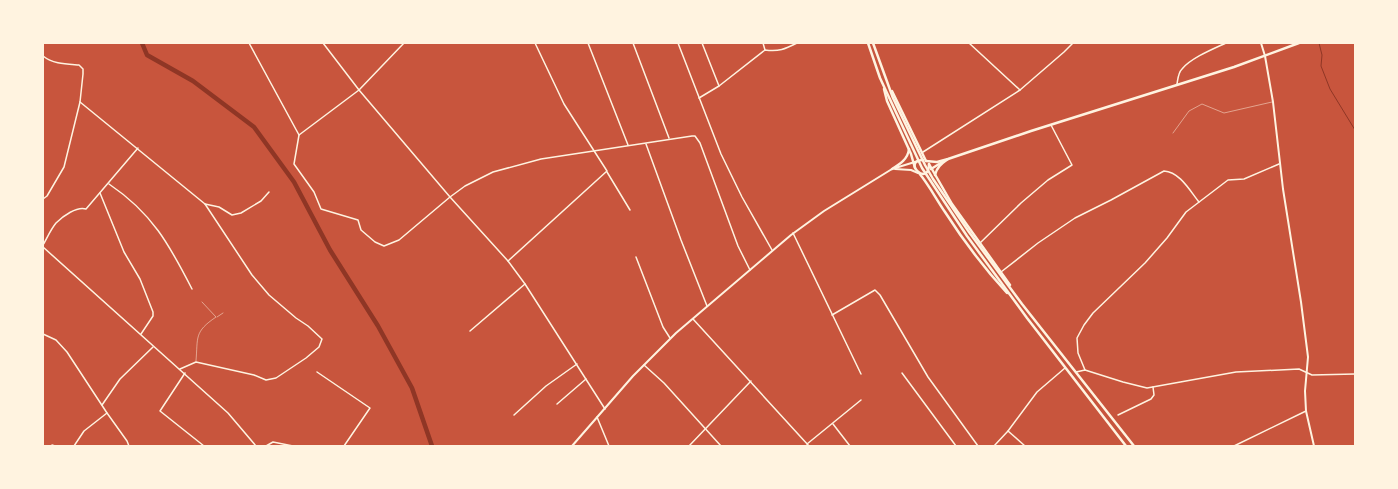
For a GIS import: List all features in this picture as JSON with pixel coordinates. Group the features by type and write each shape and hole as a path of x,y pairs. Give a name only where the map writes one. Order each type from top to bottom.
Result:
{"main road":[{"path":"868,43 887,101 909,149 915,168 927,183 945,212 980,261 1015,302 1126,446"},
{"path":"873,43 885,76 891,99"},
{"path":"1261,43 1265,56 1273,102 1279,164 1301,302 1308,357 1304,391 1306,410 1314,446"},
{"path":"892,169 919,160 937,162 948,159 1177,86 1299,43"},
{"path":"885,76 925,160 929,164 952,204 1022,304"},
{"path":"880,78 922,168 967,236 1134,446"},
{"path":"572,446 670,338 793,233 824,211 892,169 904,160 909,149"},
{"path":"892,169 911,170 924,174 948,159"},
{"path":"935,175 936,169 948,159"},
{"path":"915,168 919,160"},
{"path":"928,171 929,164"},
{"path":"991,265 1015,302"}],"street":[{"path":"249,43 299,135 294,164 314,192 321,209 358,220 361,230 375,242 384,246 399,240 465,186 493,172 542,159 695,136 700,143 738,246 750,270"},
{"path":"323,43 359,90 450,197 508,261 525,284 605,409"},
{"path":"299,135 359,90 404,43"},
{"path":"536,43 564,104 630,210"},
{"path":"588,43 628,145"},
{"path":"633,43 670,139"},
{"path":"678,43 721,154 742,197 773,251"},
{"path":"702,43 719,86"},
{"path":"763,43 765,50"},
{"path":"699,98 719,86 765,50 775,52 786,49 797,43"},
{"path":"969,43 1020,90"},
{"path":"921,152 1020,90 1064,52 1070,44 1073,43"},
{"path":"1177,86 1178,77 1182,68 1201,55 1226,43"},
{"path":"43,56 59,64 79,65 83,69 80,102 64,167 47,196 43,199"},
{"path":"80,102 205,204 252,275 269,295 322,339 319,347 306,358 276,378 266,380 196,362 180,369"},
{"path":"980,243 1021,203 1048,180 1072,165 1052,125"},
{"path":"646,144 678,233 707,306"},
{"path":"138,148 86,209 78,209 66,215 56,223 43,246 153,347 180,369 228,413 256,446"},
{"path":"1085,370 1078,353 1077,338 1084,325 1093,313 1145,263 1167,238 1186,212 1228,180 1244,179 1279,164"},
{"path":"508,261 607,171"},
{"path":"1001,272 1038,243 1075,218 1164,171 1171,172 1178,177 1188,187 1199,202"},
{"path":"108,184 126,196 139,208 160,233 192,289"},
{"path":"205,204 219,207 232,215 241,213 261,201 269,192"},
{"path":"100,193 124,252 140,279 153,312 153,316 141,335"},
{"path":"793,233 862,374"},
{"path":"636,257 663,327 670,338"},
{"path":"470,331 525,284"},
{"path":"832,315 875,290 880,295 928,377 978,446"},
{"path":"692,319 751,381 809,446"},
{"path":"43,334 56,340 67,352 129,446"},
{"path":"102,405 120,379 153,347"},
{"path":"514,415 546,386 577,364"},
{"path":"644,365 664,383 721,446"},
{"path":"994,446 1008,431 1037,392 1066,368"},
{"path":"1076,372 1085,370 1147,388 1236,372 1299,369 1312,375 1355,374"},
{"path":"317,372 370,408 344,446"},
{"path":"184,373 160,411 204,446"},
{"path":"902,374 956,446"},
{"path":"557,404 586,380"},
{"path":"689,446 751,381"},
{"path":"1118,415 1151,399 1154,395 1153,387"},
{"path":"807,444 861,400"},
{"path":"1234,446 1306,410"},
{"path":"74,446 84,431 107,413"},
{"path":"597,417 609,446"},
{"path":"832,423 850,446"},
{"path":"1008,431 1025,446"},
{"path":"266,446 273,442 293,446"}],"lane":[{"path":"1173,133 1189,111 1202,104 1224,113 1273,102"},
{"path":"202,302 216,317"},
{"path":"196,362 198,335 200,331 208,323 223,313"}],"waterway":[{"path":"142,43 147,55 193,81 254,127 294,182 330,250 378,326 412,388 432,446"},
{"path":"1319,43 1322,55 1321,66 1330,89 1355,130"}]}
